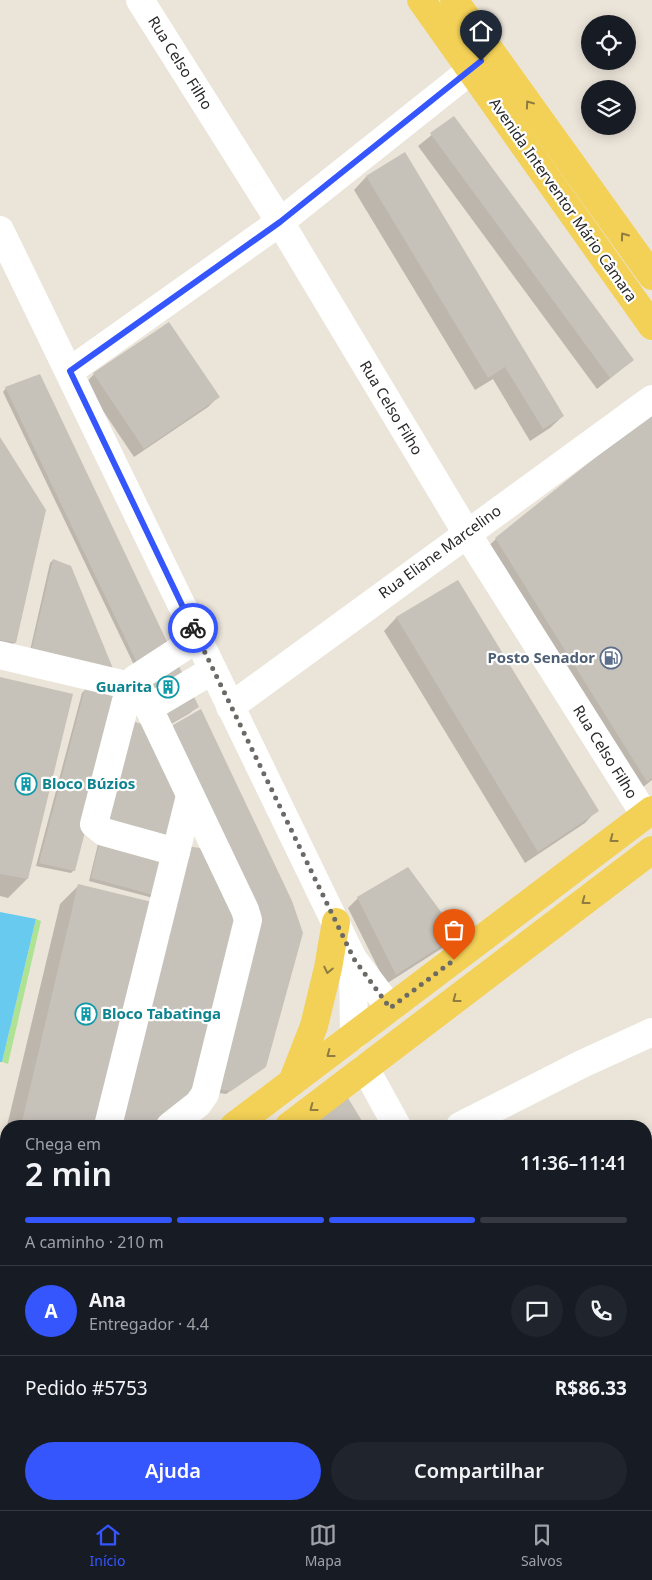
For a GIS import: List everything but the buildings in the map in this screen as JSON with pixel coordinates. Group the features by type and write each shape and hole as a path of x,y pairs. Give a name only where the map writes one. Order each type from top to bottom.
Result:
{"main road":[{"name":"Avenida Interventor Mário Câmara","path":"421,0 652,326"},
{"name":"Avenida Interventor Mário Câmara","path":"454,0 652,276"},
{"path":"242,1120 648,813"},
{"path":"297,1120 652,850"},
{"path":"292,1082 314,1026 328,968 336,922"}],"street":[{"name":"Rua Celso Filho","path":"140,0 280,222 466,532 648,813"},
{"path":"70,371 280,222 492,53"},
{"path":"0,230 354,959 390,1008"},
{"name":"Rua Eliane Marcelino","path":"230,707 466,532 652,399"},
{"path":"178,1120 198,1104 205,1094 248,920 246,910 140,698 136,679 198,638"},
{"path":"0,655 118,683 140,698"},
{"path":"176,852 104,832 94,824 140,698 213,670"},
{"path":"109,1120 190,796"},
{"path":"354,959 354,1036"},
{"path":"472,1120 582,1064 652,1032"},
{"path":"366,1068 394,1120"}],"green space":[{"path":"36,919 41,921 8,1064 2,1062"}],"water":[{"path":"0,912 36,919 2,1062 0,1062"}],"way so far":[{"path":"193,628 354,959 390,1008 454,960"}],"place":[{"name":"Posto Senador","path":"611,658"},
{"name":"Guarita","path":"168,687"},
{"name":"Bloco Búzios","path":"26,784"},
{"name":"Bloco Tabatinga","path":"86,1014"}],"route":[{"path":"193,628 70,371 280,222 481,61"}]}
